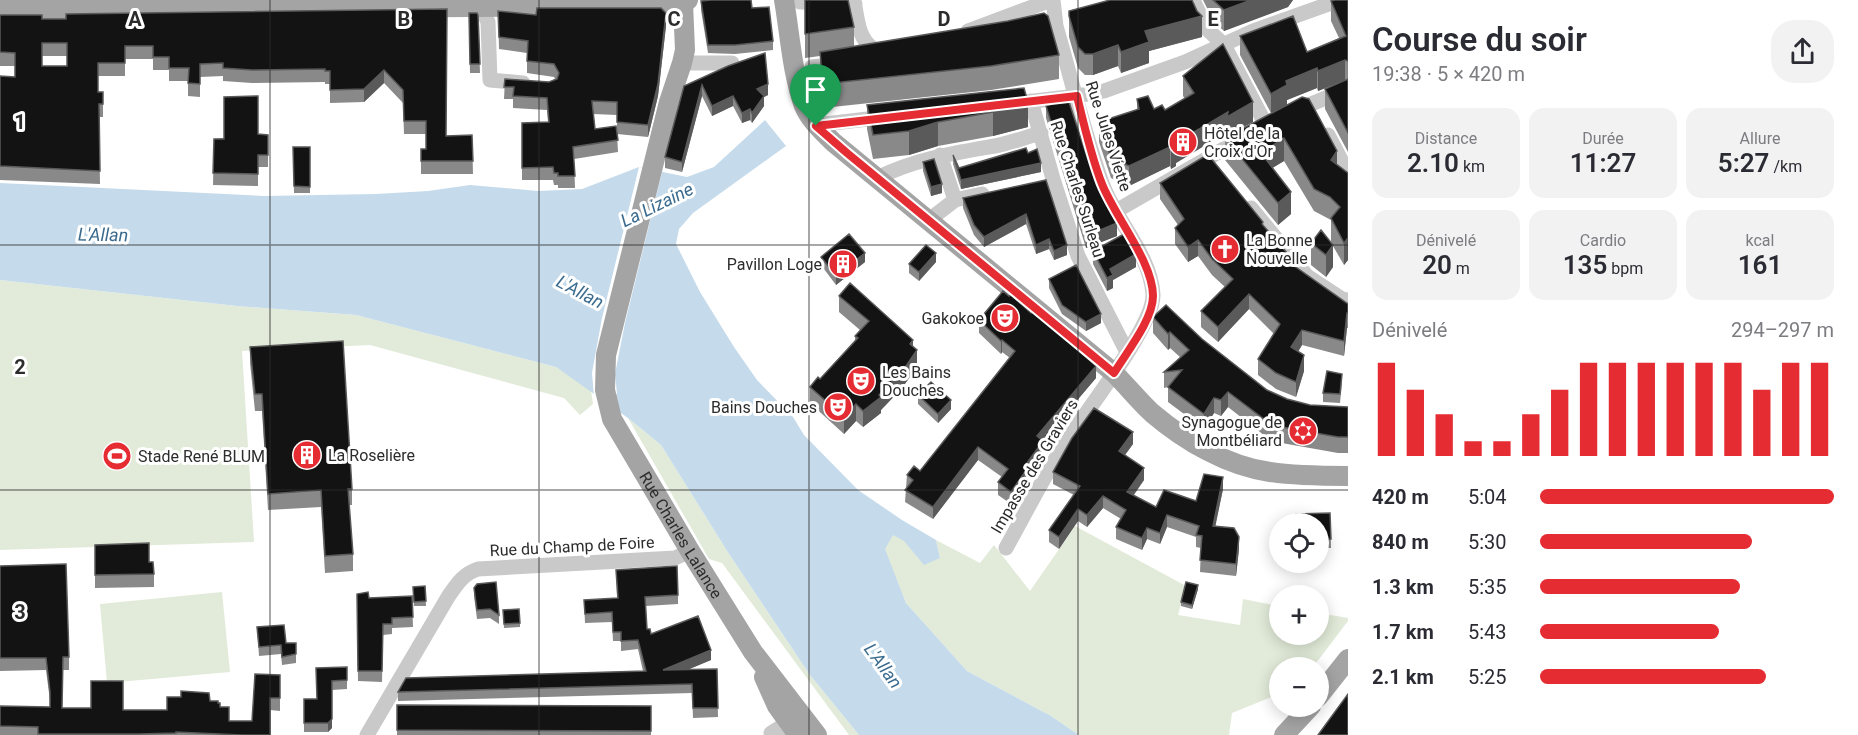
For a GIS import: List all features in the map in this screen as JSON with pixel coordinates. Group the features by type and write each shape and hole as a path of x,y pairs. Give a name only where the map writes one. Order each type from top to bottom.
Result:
{"main road":[{"path":"784,0 797,80 805,107 816,126 1114,373 1151,412 1178,433 1211,453 1268,472 1348,476"},
{"path":"0,10 351,3 481,7 663,6 685,1 685,50 682,63"},
{"name":"Rue Charles Lalance","path":"682,63 669,102 606,355 605,390 612,419 690,551 804,731"},
{"name":"Rue Charles Lalance","path":"753,652 777,706 804,731"},
{"path":"1329,683 1348,659"},
{"path":"1284,735 1301,717"}],"street":[{"path":"797,0 800,2 855,2 860,31 868,45 879,48 855,61 812,67 809,76 797,80"},
{"path":"950,39 1052,0"},
{"name":"Rue Jules Viette","path":"1052,0 1056,26 1102,184 1140,253 1150,278 1153,295"},
{"path":"1193,0 1206,28 1224,45 1275,120"},
{"path":"997,105 1104,91 1185,62 1253,31 1340,0"},
{"path":"481,7 488,22 490,80 537,84"},
{"path":"682,63 732,63"},
{"path":"1116,211 1275,120 1316,114 1348,89"},
{"name":"Rue Charles Surleau","path":"1031,101 1041,133 1047,180 1078,256 1127,352"},
{"path":"1316,114 1348,173"},
{"path":"816,126 896,116"},
{"path":"877,178 894,169 940,155 998,145 1041,133"},
{"path":"940,155 956,200"},
{"path":"1209,156 1220,170"},
{"path":"929,220 956,200 999,191"},
{"path":"1242,197 1307,276 1342,299 1348,300"},
{"path":"1114,373 1148,318 1153,295 1167,307"},
{"name":"Impasse des Graviers","path":"1005,548 1064,445 1114,373"},
{"name":"Rue du Champ de Foire","path":"367,735 448,597 463,577 470,572 478,569 675,558 690,551"},
{"path":"770,734 776,719 777,706"},
{"path":"770,734 779,728 804,731"}],"green space":[{"path":"0,280 237,306 356,315 556,367 591,390 593,404 580,415 564,398 370,345 242,351 254,542 0,550"},
{"path":"628,418 661,445 729,554 810,675 859,735 849,735 722,563 709,559"},
{"path":"1075,526 1186,586 1178,615 1240,625 1243,599 1269,604 1269,645 1329,645 1329,615 1348,618 1348,621 1321,657 1269,657 1269,698 1232,713 1229,735 1079,735 1051,716 967,671 906,603 884,549 892,534 940,558 936,540 980,563 994,545 1030,591"},
{"path":"222,592 230,672 107,683 100,604"}],"water":[{"path":"765,120 786,146 693,213 679,229 676,244 700,292 757,380 793,417 804,435 858,490 936,540 940,558 924,565 904,541 893,535 885,549 906,603 967,671 1051,716 1079,735 859,735 810,675 729,554 661,445 628,418 556,367 356,315 237,306 0,280 0,183 264,196 376,194 428,191 470,185 538,191 582,189 639,167 687,177 714,167"}],"pier":[{"path":"639,167 662,172 625,323 615,374 617,394 594,396 592,373 602,318"}],"building":[{"path":"751,0 752,8 769,7 773,41 708,45 701,1"},
{"path":"805,0 848,0 854,27 805,34"},
{"path":"1110,0 1192,0 1202,16 1145,31 1149,42 1121,52 1118,45 1093,54 1085,54 1078,47 1069,11"},
{"path":"1213,0 1251,0 1224,10"},
{"path":"1348,0 1348,61 1345,60 1318,71 1317,68 1286,81 1287,85 1271,94 1240,36 1293,16 1307,52 1346,36 1331,1"},
{"path":"537,8 661,8 666,13 658,84 648,125 617,122 617,102 592,101 595,129 616,126 618,140 573,147 575,176 558,176 558,173 554,173 553,167 522,168 522,123 549,122 547,98 513,96 514,87 504,87 505,79 549,82 557,79 559,73 554,64 527,61 528,41 499,37 498,11 536,15"},
{"path":"447,9 446,136 472,135 473,161 421,161 421,149 426,149 426,121 404,121 403,90 384,70 364,89 330,90 330,71 325,71 325,69 252,70 223,68 223,63 200,64 200,84 188,83 189,68 169,68 169,57 153,57 153,46 125,46 125,63 98,63 98,92 103,92 103,104 99,104 100,171 0,166 0,76 15,77 15,53 0,52 0,15 42,15 42,19 66,19 66,14","holes":["42,43 67,43 67,66 42,66"]},
{"path":"469,13 478,15 480,64 470,64"},
{"path":"1044,13 1048,16 1059,55 991,66 823,84 820,52"},
{"path":"1223,44 1253,102 1227,117 1228,112 1172,145 1176,146 1171,149 1170,147 1129,166 1111,158 1099,122 1139,109 1137,99 1148,96 1154,109 1162,105 1165,110 1194,93 1183,76"},
{"path":"765,53 768,84 757,89 764,96 752,113 750,109 742,113 733,96 712,106 702,85 682,162 665,157 684,86 728,66"},
{"path":"1348,79 1348,133 1325,89"},
{"path":"1024,88 1028,102 993,112 938,122 909,131 873,135 867,105"},
{"path":"258,96 258,134 268,135 268,155 258,155 258,174 213,173 214,139 224,139 224,97"},
{"path":"1302,97 1309,99 1337,151 1331,160 1348,173 1348,238 1344,243 1331,218 1340,207 1330,197 1314,189 1284,138 1261,153 1291,192 1278,203 1225,138"},
{"path":"1065,99 1069,102 1096,184 1117,223 1086,236 1046,106"},
{"path":"293,147 310,147 310,187 294,186"},
{"path":"1026,148 1028,153 1037,149 1041,163 961,180 953,155 959,168"},
{"path":"1205,156 1210,157 1288,254 1283,258 1348,304 1344,341 1302,330 1291,347 1304,355 1296,382 1276,373 1258,359 1280,324 1249,294 1218,327 1201,311 1233,279 1212,259 1198,240 1188,247 1175,228 1184,219 1160,183"},
{"path":"934,159 942,184 931,187 923,162"},
{"path":"1046,180 1067,245 1054,251 1049,239 1036,245 1026,214 984,237 974,225 963,198"},
{"path":"1321,230 1333,245 1326,255 1311,243"},
{"name":"Pavillon Loge","path":"849,234 865,253 836,276 821,257"},
{"path":"1124,234 1136,254 1110,269 1113,275 1107,278 1093,251"},
{"path":"926,245 936,253 919,272 909,264"},
{"path":"1076,265 1101,314 1086,322 1062,305 1049,279"},
{"path":"850,283 913,340 910,344 917,350 902,372 879,395 881,397 863,411 856,404 844,417 810,387 858,338 855,336 869,321 839,296"},
{"path":"1003,291 1031,313 1034,310 1096,366 1037,436 1043,441 1024,467 1027,469 1011,492 998,482 1008,469 978,447 933,507 905,490 913,480 907,475 914,466 920,471 1015,351 979,320"},
{"path":"1166,305 1202,339 1267,390 1287,399 1310,405 1348,407 1348,437 1276,426 1266,428 1265,420 1228,392 1221,400 1214,398 1204,414 1168,387 1182,370 1164,372 1189,350 1170,332 1168,334 1153,317"},
{"name":"La Roselière","path":"343,341 352,489 348,489 353,554 325,556 321,490 268,494 262,394 255,394 250,347"},
{"path":"1327,371 1342,374 1340,394 1323,393"},
{"path":"931,382 951,400 938,414 918,395"},
{"path":"1094,408 1133,432 1119,451 1144,468 1127,492 1156,507 1164,490 1196,501 1204,474 1223,477 1213,526 1234,528 1239,537 1236,564 1200,560 1202,536 1196,535 1199,526 1167,515 1160,533 1147,528 1142,538 1116,527 1126,510 1103,496 1087,515 1078,509 1059,537 1049,530 1080,486 1053,472 1072,438"},
{"path":"1329,513 1331,539 1329,539"},
{"path":"149,543 149,562 153,562 154,574 95,575 95,545"},
{"path":"66,564 69,657 63,657 62,708 91,708 91,681 123,681 123,710 167,710 167,697 181,697 181,691 209,693 210,701 218,701 220,707 229,707 229,721 252,721 255,674 280,675 280,698 270,698 270,735 176,732 38,734 38,727 0,726 0,706 50,707 50,692 46,658 0,658 0,566"},
{"path":"677,566 678,595 645,597 647,629 650,629 651,634 698,616 711,650 663,670 717,669 718,708 693,708 692,684 398,692 406,678 646,671 638,640 621,641 621,632 613,632 612,612 585,614 584,600 618,598 616,570"},
{"path":"496,582 499,615 490,609 477,610 474,588 477,584"},
{"path":"1186,582 1198,585 1192,605 1181,602"},
{"path":"425,586 426,601 414,602 413,587"},
{"path":"368,592 369,598 412,596 413,617 392,618 392,624 383,624 382,671 358,671 357,594"},
{"path":"519,609 520,623 504,624 503,610"},
{"path":"284,625 286,643 296,643 296,654 282,657 281,645 259,647 257,627"},
{"path":"347,667 347,680 332,681 332,719 328,723 304,723 304,699 317,699 316,668"},
{"path":"1348,694 1348,735 1318,735"},
{"path":"397,705 651,706 651,731 397,730"}],"place":[{"name":"Hôtel de la Croix d'Or","path":"1183,142"},
{"name":"La Bonne Nouvelle","path":"1225,249"},
{"name":"Pavillon Loge","path":"843,264"},
{"name":"Gakokoe","path":"1005,318"},
{"name":"Les Bains Douches","path":"861,381"},
{"name":"Bains Douches","path":"838,407"},
{"name":"Synagogue de Montbéliard","path":"1303,431"},
{"name":"La Roselière","path":"307,455"},
{"name":"Stade René BLUM","path":"117,456"}],"route":[{"path":"1077,96 1102,184 1140,253 1150,278 1153,295 1148,318 1114,373 833,142 816,126 1077,96"}],"water label":[{"name":"La Lizaine","path":"657,205"},
{"name":"L'Allan","path":"103,235"},
{"name":"L'Allan","path":"580,292"},
{"name":"L'Allan","path":"883,666"}]}
